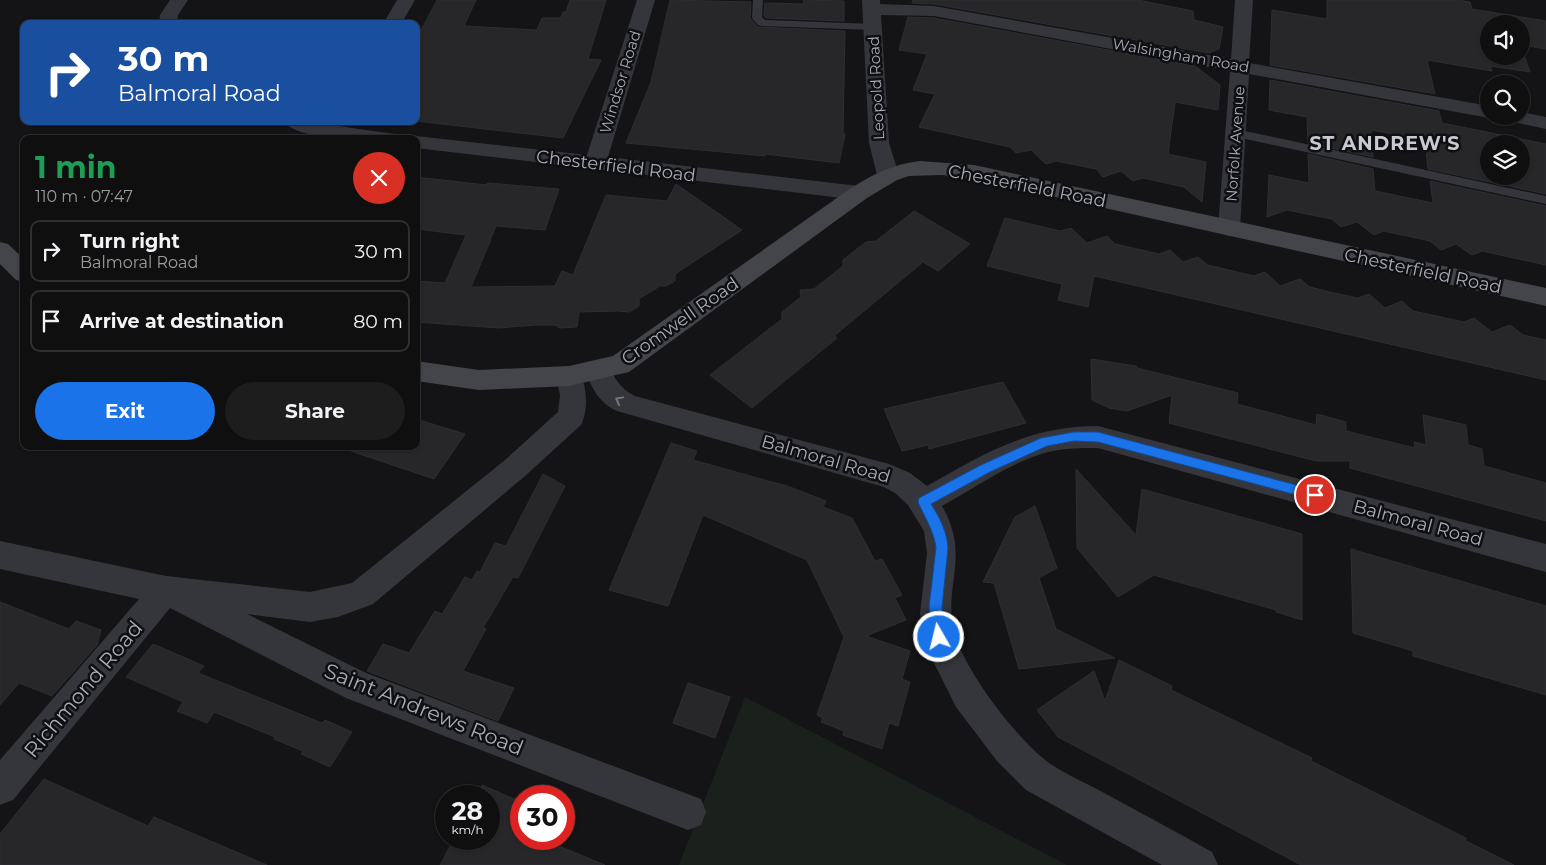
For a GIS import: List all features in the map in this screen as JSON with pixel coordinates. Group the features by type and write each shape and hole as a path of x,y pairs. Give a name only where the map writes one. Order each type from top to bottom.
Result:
{"street":[{"path":"168,20 169,15 179,0"},
{"path":"394,20 406,0"},
{"name":"Windsor Road","path":"595,164 646,0"},
{"name":"Norfolk Avenue","path":"1229,228 1244,0"},
{"name":"Walsingham Road","path":"872,12 934,11 1480,110"},
{"name":"Leopold Road","path":"872,12 878,143 888,175"},
{"path":"1530,120 1546,123"},
{"path":"303,125 330,126 370,135"},
{"name":"Chesterfield Road","path":"420,142 859,193 888,175 926,168 949,168 1546,297"},
{"name":"Cromwell Road","path":"420,372 480,380 569,376 598,371 627,361 859,193"},
{"path":"0,250 20,270"},
{"name":"Balmoral Road","path":"598,371 604,386 616,400 888,476 904,482 924,502 986,469 1045,442 1074,436 1098,437 1546,558"},
{"name":"Saint Andrews Road","path":"0,555 166,590 310,607 338,602 362,594 515,468 571,417 573,395 569,376"},
{"path":"924,502 934,520 941,539 942,548 935,607 939,637 970,697 1016,757 1039,777 1199,865"},
{"name":"Saint Andrews Road","path":"166,590 358,686 688,812"},
{"name":"Richmond Road","path":"0,787 166,590"}],"lane":[{"path":"758,0 757,18 762,23 872,12"},
{"path":"1236,134 1546,200"}],"shaded area":[{"path":"745,697 1067,865 679,865"}],"building":[{"path":"437,0 476,0 464,26 537,30 542,18 561,18 563,12 566,12 570,0 606,0 588,59 601,60 563,138 420,121 420,32"},
{"path":"670,0 751,2 750,18 758,27 845,31 843,134 845,134 839,163 765,154 765,156 626,143 651,82"},
{"path":"804,0 844,1 844,21 766,18 764,16 765,3 803,4"},
{"path":"913,0 1138,0 1193,11 1194,20 1223,27 1219,49 1209,53 934,4 912,3"},
{"path":"1327,0 1457,0 1470,2 1472,9 1509,15 1480,15 1480,65 1528,65 1530,72 1490,66 1492,71 1427,60 1435,94 1270,65 1272,10 1327,19"},
{"path":"908,17 934,18 1195,66 1220,85 1218,110 1175,102 1168,154 1206,162 1202,202 1184,187 1143,178 1133,181 1121,171 1103,177 1096,169 1056,161 1046,164 1031,150 1016,153 1010,147 919,127 935,94 913,90 927,54 899,50"},
{"path":"1530,18 1546,21 1546,49 1530,46"},
{"path":"1270,80 1439,111 1442,123 1501,135 1480,135 1480,180 1428,169 1425,140 1371,130 1373,157 1308,143 1307,117 1269,110"},
{"path":"1530,141 1546,144 1546,194 1504,185 1530,185"},
{"path":"1308,154 1373,169 1375,191 1433,203 1430,181 1546,206 1546,265 1482,251 1472,255 1456,244 1441,250 1430,241 1384,231 1374,235 1357,222 1341,227 1332,219 1287,210 1267,217 1269,175 1309,183"},
{"path":"420,177 486,185 488,183 559,189 545,230 496,226 491,238 487,238 491,239 471,287 555,286 562,271 573,275 606,195 667,201 676,184 742,230 675,274 675,281 666,286 660,286 639,299 639,306 629,312 579,312 577,327 559,328 556,325 536,325 499,328 420,322 420,281 445,283 466,235 420,229"},
{"path":"914,211 970,244 938,271 923,262 834,336 837,338 752,408 710,375 782,319 782,312 801,297 800,290 814,289 843,266 843,260 866,242 876,241"},
{"path":"1005,218 1060,231 1071,228 1087,243 1107,236 1115,244 1159,254 1170,250 1183,262 1198,257 1208,265 1254,276 1265,272 1280,286 1300,279 1310,287 1334,293 1358,298 1369,294 1385,308 1402,301 1413,311 1464,322 1474,318 1492,332 1510,325 1523,335 1546,340 1546,380 1094,276 1088,307 1058,300 1062,284 987,266"},
{"path":"1091,359 1136,366 1137,368 1238,393 1237,404 1316,425 1317,414 1346,422 1346,431 1415,448 1414,442 1426,445 1423,415 1466,425 1468,445 1482,449 1484,466 1546,483 1546,521 1350,468 1350,461 1316,461 1169,423 1172,395 1127,411 1109,408 1092,400"},
{"path":"1003,382 1026,423 929,449 928,445 902,451 884,409"},
{"path":"420,420 465,434 434,479 351,451 420,450"},
{"path":"671,443 697,451 693,460 790,487 826,501 823,507 852,518 875,561 882,559 902,595 895,598 906,620 866,636 910,651 902,679 910,682 898,726 889,723 882,749 843,735 844,731 821,722 823,718 817,715 844,637 807,560 703,515 668,606 609,590"},
{"path":"1076,469 1136,535 1142,489 1302,534 1302,620 1276,612 1276,610 1154,575 1118,597 1077,548"},
{"path":"543,474 565,486 518,578 513,577 483,628 486,629 463,671 514,688 498,721 367,671 383,644 409,653 435,611 442,614 465,577 472,580 477,571 480,572 495,543 506,546"},
{"path":"1035,506 1057,568 1039,578 1056,629 1115,658 1019,669 994,583 983,582 1015,517"},
{"path":"1351,549 1546,606 1546,695 1413,656 1413,651 1353,633"},
{"path":"0,602 69,629 76,621 101,630 97,645 52,696 19,683 0,705"},
{"path":"153,644 204,666 198,673 322,723 325,720 352,732 330,767 301,754 303,751 274,739 275,737 214,712 207,723 177,711 183,702 126,677"},
{"path":"1119,660 1172,686 1171,690 1312,758 1311,761 1466,838 1466,841 1514,865 1301,865 1058,737 1037,710 1094,671 1105,701"},
{"path":"688,683 730,697 715,738 673,723"},
{"path":"44,779 148,826 154,817 267,865 0,865 0,834"},
{"path":"500,793 510,797 510,850 569,850 605,865 440,865 448,850 500,850"}],"district":[{"name":"ST ANDREW'S","path":"1385,143"}],"route":[{"path":"939,637 935,607 942,548 939,531 924,502 1026,449 1045,442 1074,436 1098,437 1315,495"}]}
